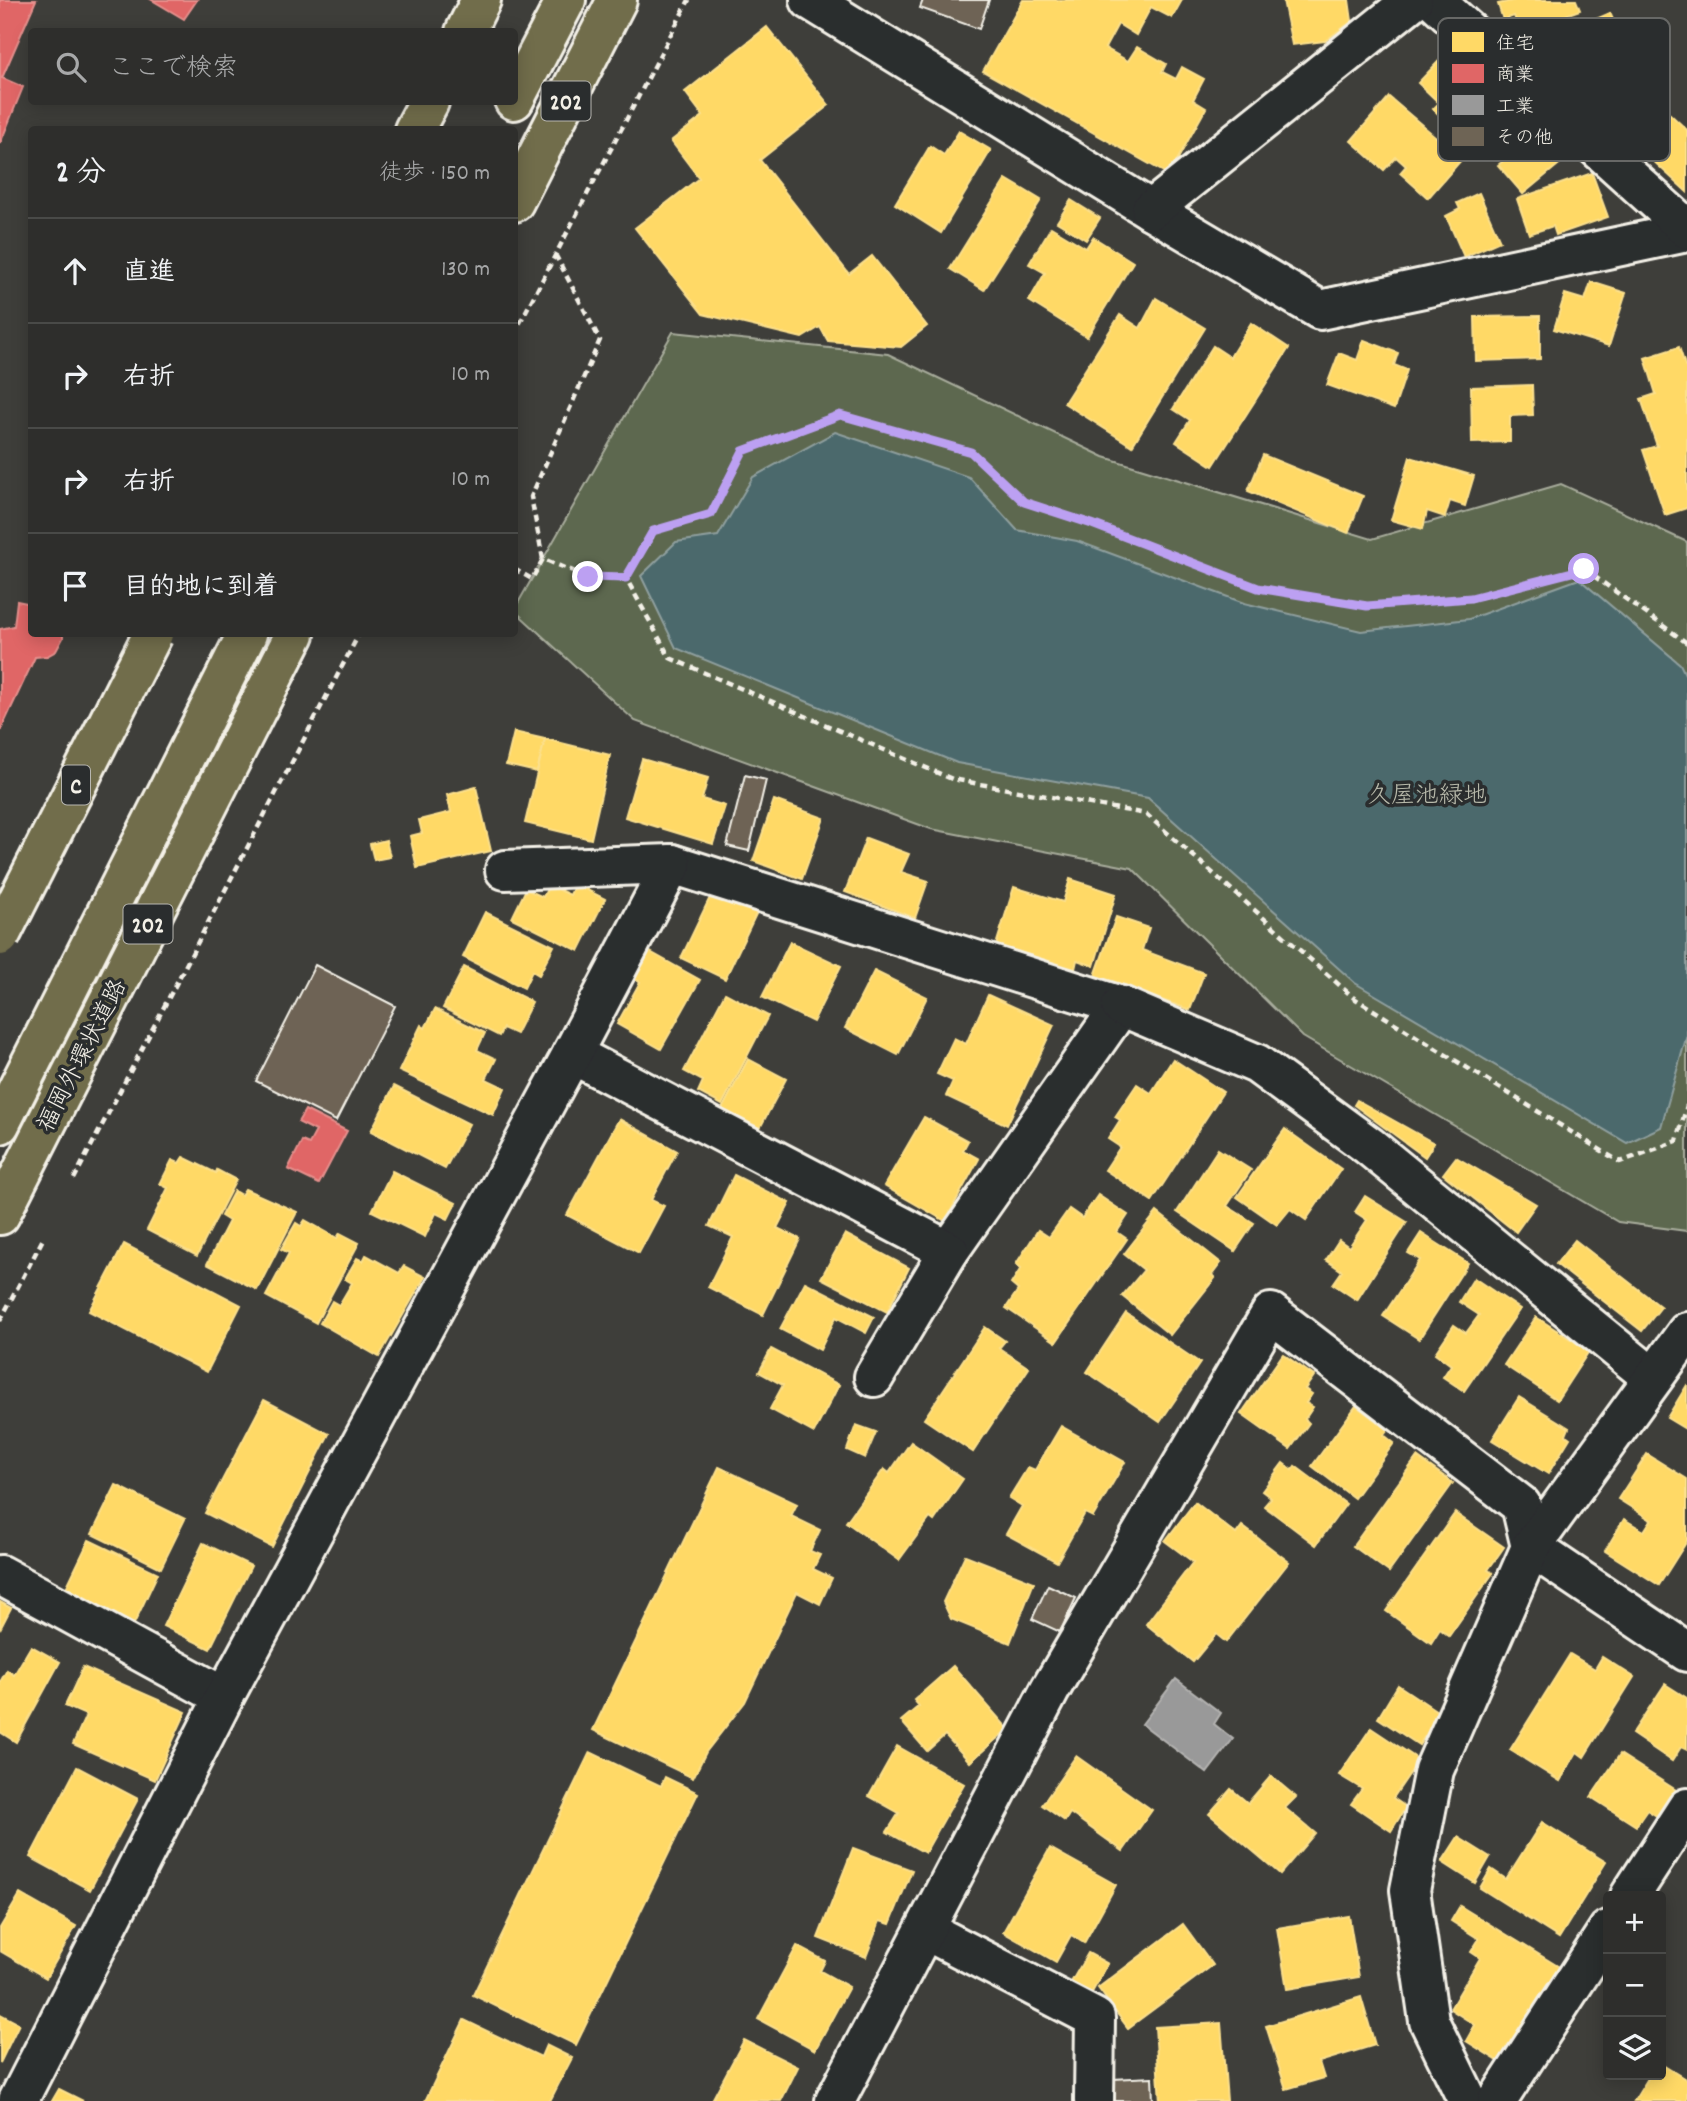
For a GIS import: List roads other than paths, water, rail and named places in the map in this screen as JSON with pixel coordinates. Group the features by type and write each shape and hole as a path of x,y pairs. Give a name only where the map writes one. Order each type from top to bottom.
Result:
{"highway":[{"path":"457,28 471,0"},
{"path":"466,28 481,0"},
{"path":"518,93 566,0"},
{"name":"202","path":"518,194 617,0"},
{"path":"408,126 418,105"},
{"path":"416,126 427,105"},
{"path":"502,126 512,105"},
{"name":"C","path":"0,936 152,637"},
{"path":"0,1124 245,637"},
{"name":"福岡外環状道路","path":"0,1215 293,637"}],"street":[{"path":"810,0 1151,210 1320,310 1687,231"},
{"path":"1151,210 1413,0"},
{"path":"1434,0 1454,18"},
{"path":"1610,161 1687,231"},
{"path":"505,870 671,864 1121,1006 1257,1065 1369,1146 1653,1378"},
{"path":"18,2101 224,1697 572,1054 671,864"},
{"path":"874,1377 949,1251 1121,1006"},
{"path":"572,1054 949,1251"},
{"path":"835,2101 1050,1690 1271,1313 1521,1505 1531,1547 1687,1652"},
{"path":"1468,2101 1429,2021 1410,1890 1434,1770 1531,1547 1687,1332"},
{"path":"0,1575 224,1697"},
{"path":"1633,1891 1687,1808"},
{"path":"925,1930 1095,2018 1094,2101"},
{"path":"1497,2101 1603,1938"}],"water":[{"path":"835,432 969,477 1017,530 1077,541 1244,603 1361,631 1469,619 1579,579 1680,664 1687,678 1687,1035 1661,1127 1627,1143 1355,983 1148,798 957,763 676,648 641,576 676,542 718,536 753,477"}],"park label":[{"name":"久屋池緑地","path":"1427,794"}]}
